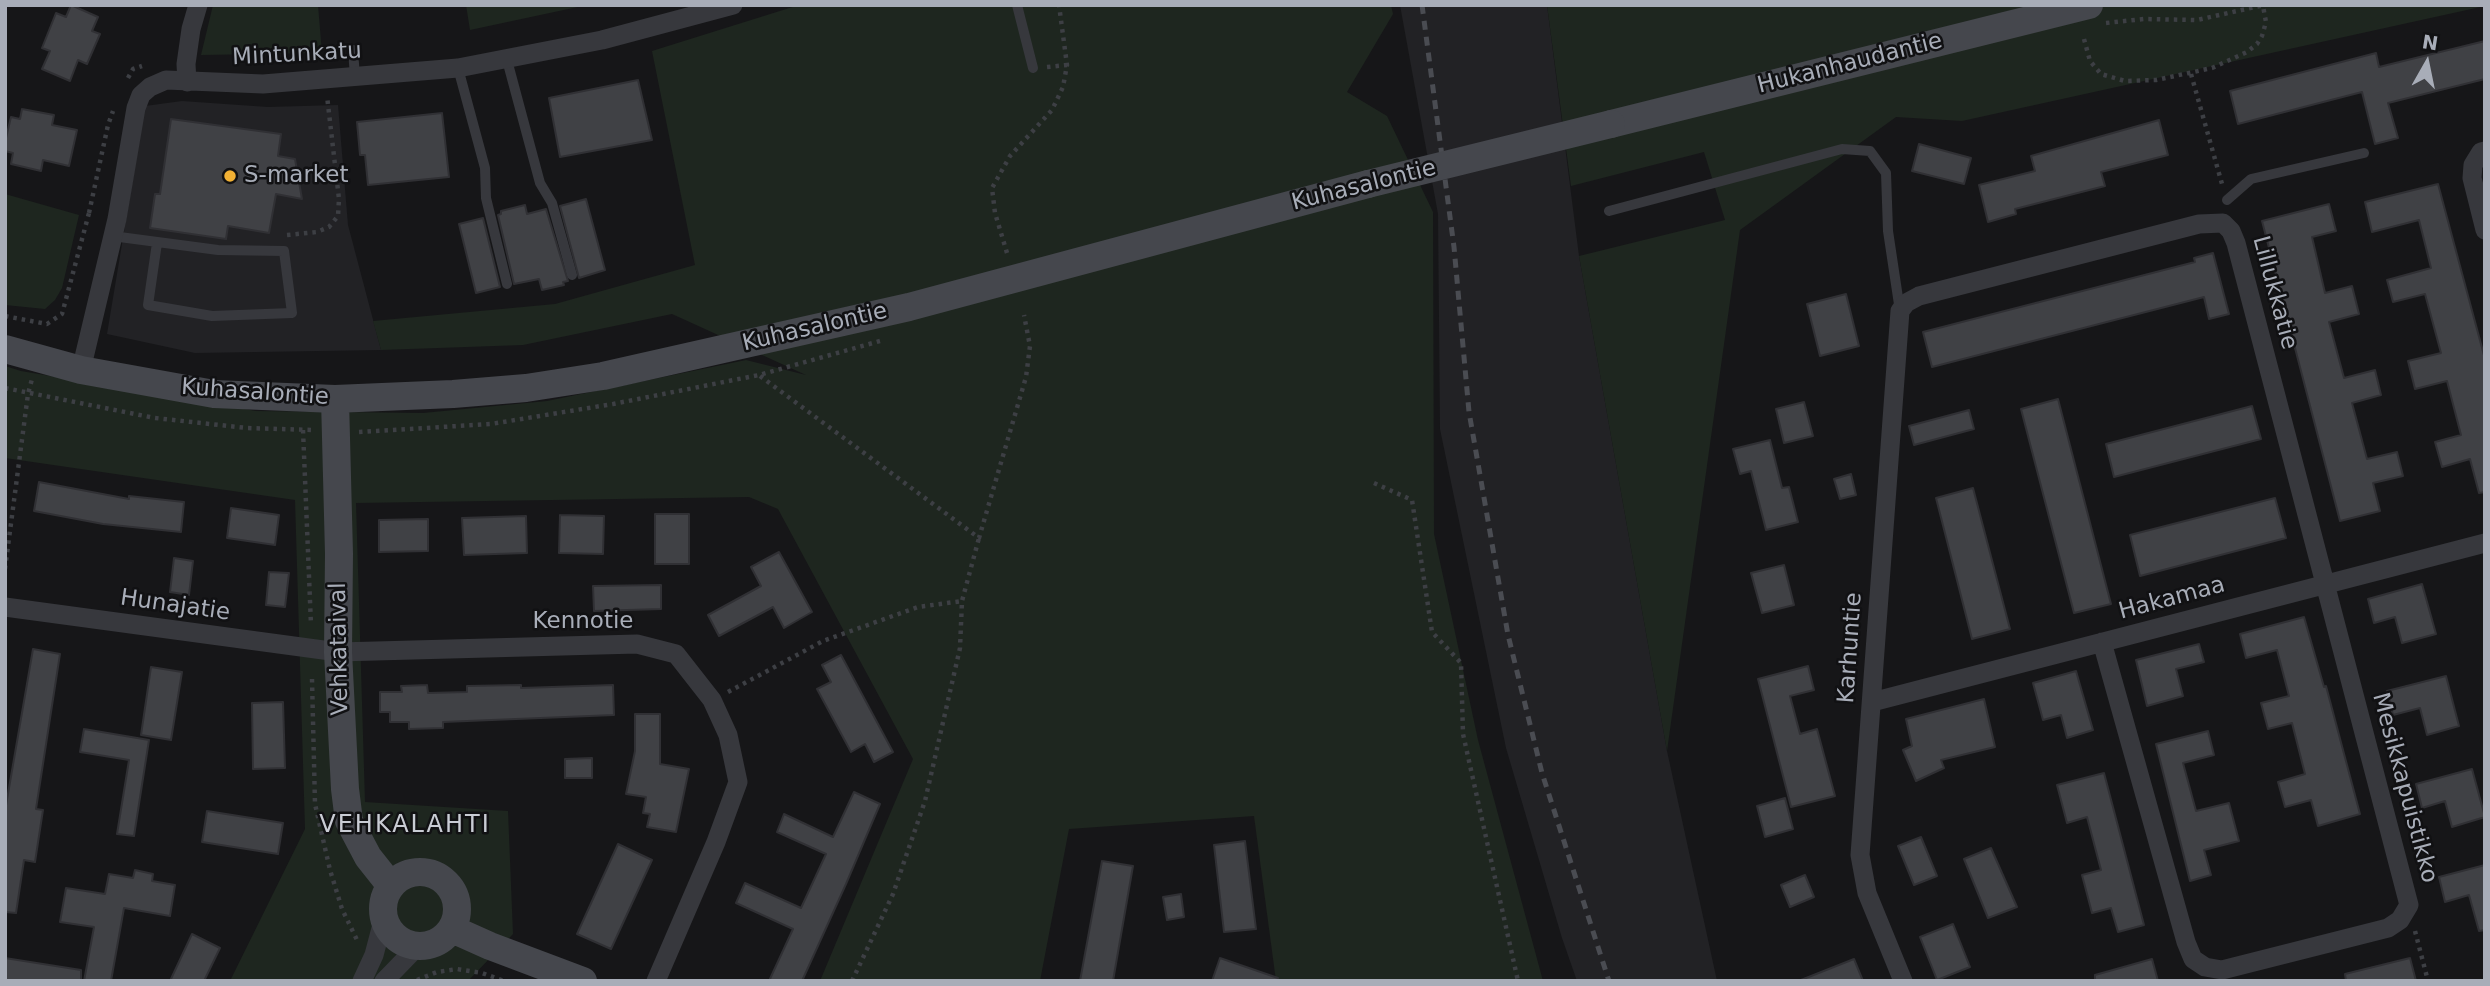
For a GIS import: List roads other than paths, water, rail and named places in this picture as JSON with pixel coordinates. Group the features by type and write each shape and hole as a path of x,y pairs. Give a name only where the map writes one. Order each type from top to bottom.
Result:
{"main road":[{"name":"Hukanhaudantie","path":"1611,124 2089,5"},
{"name":"Kuhasalontie","path":"5,349 80,370 214,394 335,399 526,388 603,376 909,307 1368,184 1611,124"},
{"name":"Vehkataival","path":"335,399 339,554 338,652 345,789 349,821 368,857 391,886"},
{"path":"415,872 429,873 442,879 452,889 457,902 457,916 452,929 443,939 431,945 418,946 402,942 390,931 384,917 384,901 391,886 401,877 415,872"},
{"path":"452,929 583,981"}],"street":[{"path":"187,82 188,52 198,5"},
{"name":"Mintunkatu","path":"80,370 115,228 135,114 141,95 150,88 166,80 263,84 458,68 603,40 733,5"},
{"path":"2485,151 2481,152 2473,165 2472,178 2485,230"},
{"name":"Lillukkatie","path":"1900,311 1906,303 1919,296 2199,224 2222,223 2231,231 2236,243 2325,585"},
{"name":"Karhuntie","path":"1900,311 1861,865 1867,893 1903,981"},
{"name":"Hakamaa","path":"1872,702 2485,543"},
{"name":"Mesikkapuistikko","path":"2102,642 2193,959 2205,967 2222,970 2388,928 2400,920 2409,905 2325,585"},
{"name":"Hunajatie","path":"5,607 338,652"},
{"name":"Kennotie","path":"338,652 637,644 677,654 712,700 728,735 738,782 716,842 656,981"},
{"path":"362,981 374,956 384,917"},
{"path":"384,981 418,946"}],"lane":[{"path":"1017,5 1033,68"},
{"path":"353,50 355,78"},
{"path":"507,60 540,183 552,203 572,275"},
{"path":"458,68 485,167 486,198 508,284"},
{"path":"1609,211 1842,149 1870,151 1886,173 1888,231 1900,311"},
{"path":"2227,200 2250,179 2364,153"},
{"path":"115,228 157,243 218,250 284,251 292,313 212,316 148,305 157,243"}],"railway":[{"path":"1422,5 1454,247 1469,412 1508,635 1542,773 1609,981"}],"place":[{"name":"S-market","path":"230,176"}],"district":[{"name":"VEHKALAHTI","path":"405,826"}]}
